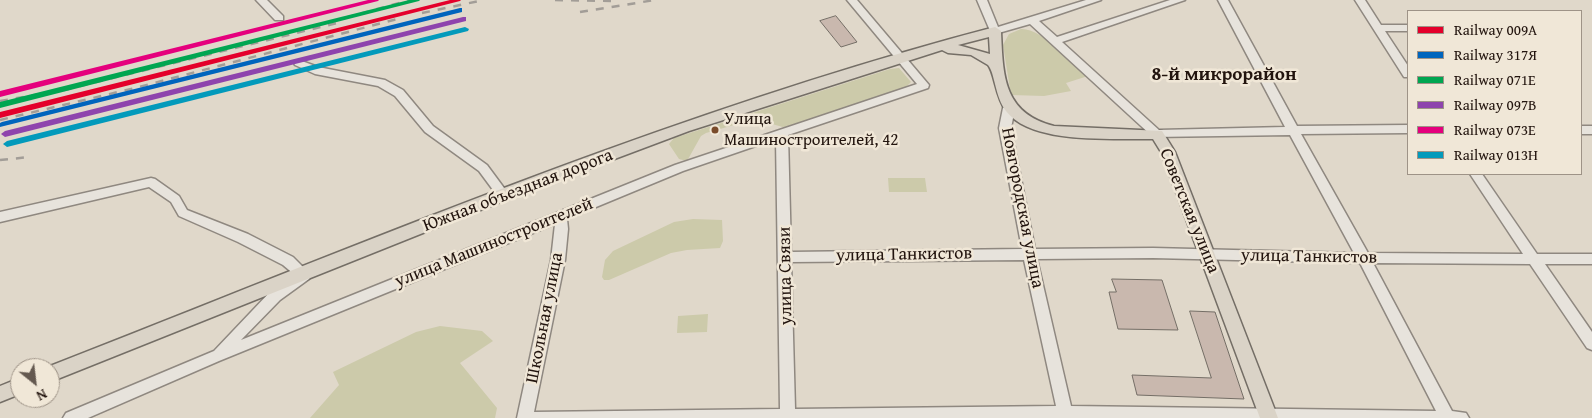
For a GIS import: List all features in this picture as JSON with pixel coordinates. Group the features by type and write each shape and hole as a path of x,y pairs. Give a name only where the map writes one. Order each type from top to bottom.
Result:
{"main road":[{"name":"Южная объездная дорога","path":"60,370 304,276 503,195 684,128 901,57 995,31"},
{"name":"Новгородская улица","path":"995,31 1000,85 1009,108"},
{"path":"934,49 955,48 974,52 988,58 998,67"},
{"path":"1009,108 1025,122 1041,129 1157,134"},
{"name":"Советская улица","path":"1157,134 1168,152 1269,416"}],"street":[{"path":"264,2 278,0"},
{"path":"852,0 901,57"},
{"name":"Новгородская улица","path":"982,0 995,31"},
{"path":"995,31 1096,0"},
{"path":"1055,41 1180,0"},
{"path":"1223,0 1292,130 1364,258 1448,418"},
{"path":"1360,0 1407,73"},
{"path":"264,2 279,18"},
{"name":"Советская улица","path":"1032,20 1157,134"},
{"path":"1377,28 1407,28"},
{"name":"улица Машиностроителей","path":"71,418 214,357 679,168 924,85 901,57"},
{"path":"299,62 315,70 381,83 392,87 429,129 483,168 503,195"},
{"name":"Новгородская улица","path":"1009,108 1005,128 1029,254 1066,416"},
{"path":"1157,134 1174,132 1407,129"},
{"name":"улица Связи","path":"782,134 788,416"},
{"path":"1477,175 1592,344"},
{"path":"0,217 150,182 176,199 183,213 243,238 280,258 304,276 275,296 214,357"},
{"name":"Школьная улица","path":"525,418 558,260 562,229 561,217"},
{"name":"улица Танкистов","path":"786,257 1207,254 1364,258 1592,259"},
{"path":"536,418 788,416 1461,418"}],"shaded area":[{"path":"1021,29 1029,30 1047,40 1088,76 1066,83 1071,91 1044,96 1011,95 1003,45 1009,34"},
{"path":"899,68 911,82 905,88 786,128 755,119 706,133 701,136 687,161 679,159 669,144 674,138 890,69"},
{"path":"888,178 925,178 927,192 889,192"},
{"path":"693,219 722,220 723,241 720,248 671,253 609,280 604,280 602,277 605,260 613,251 674,222"},
{"path":"708,314 707,332 677,333 678,316"},
{"path":"440,326 482,331 493,341 460,363 497,408 495,418 310,418 339,385 333,372 416,332"}],"building":[{"path":"836,16 857,42 841,47 820,21"},
{"path":"1112,279 1162,280 1178,330 1118,329 1109,292 1116,292"},
{"path":"1190,311 1215,312 1244,399 1137,395 1132,375 1211,378"}],"railway":[{"path":"330,22 410,0"},
{"path":"422,13 484,0"},
{"path":"555,0 612,1"},
{"path":"580,12 655,0"},
{"path":"0,120 135,88 401,18"},
{"path":"66,90 337,23"},
{"path":"0,101 66,90"},
{"path":"0,160 30,157"}],"rail line":[{"name":"073Е","path":"0,94 376,0"},
{"name":"071Е","path":"0,105 417,0"},
{"name":"009А","path":"0,115 458,0"},
{"name":"317Я","path":"2,125 460,10"},
{"name":"097В","path":"5,134 463,19"},
{"name":"013Н","path":"7,144 465,29"}],"place":[{"name":"Улица Машиностроителей, 42","path":"715,130"}],"district":[{"name":"8-й микрорайон","path":"1224,75"}]}
